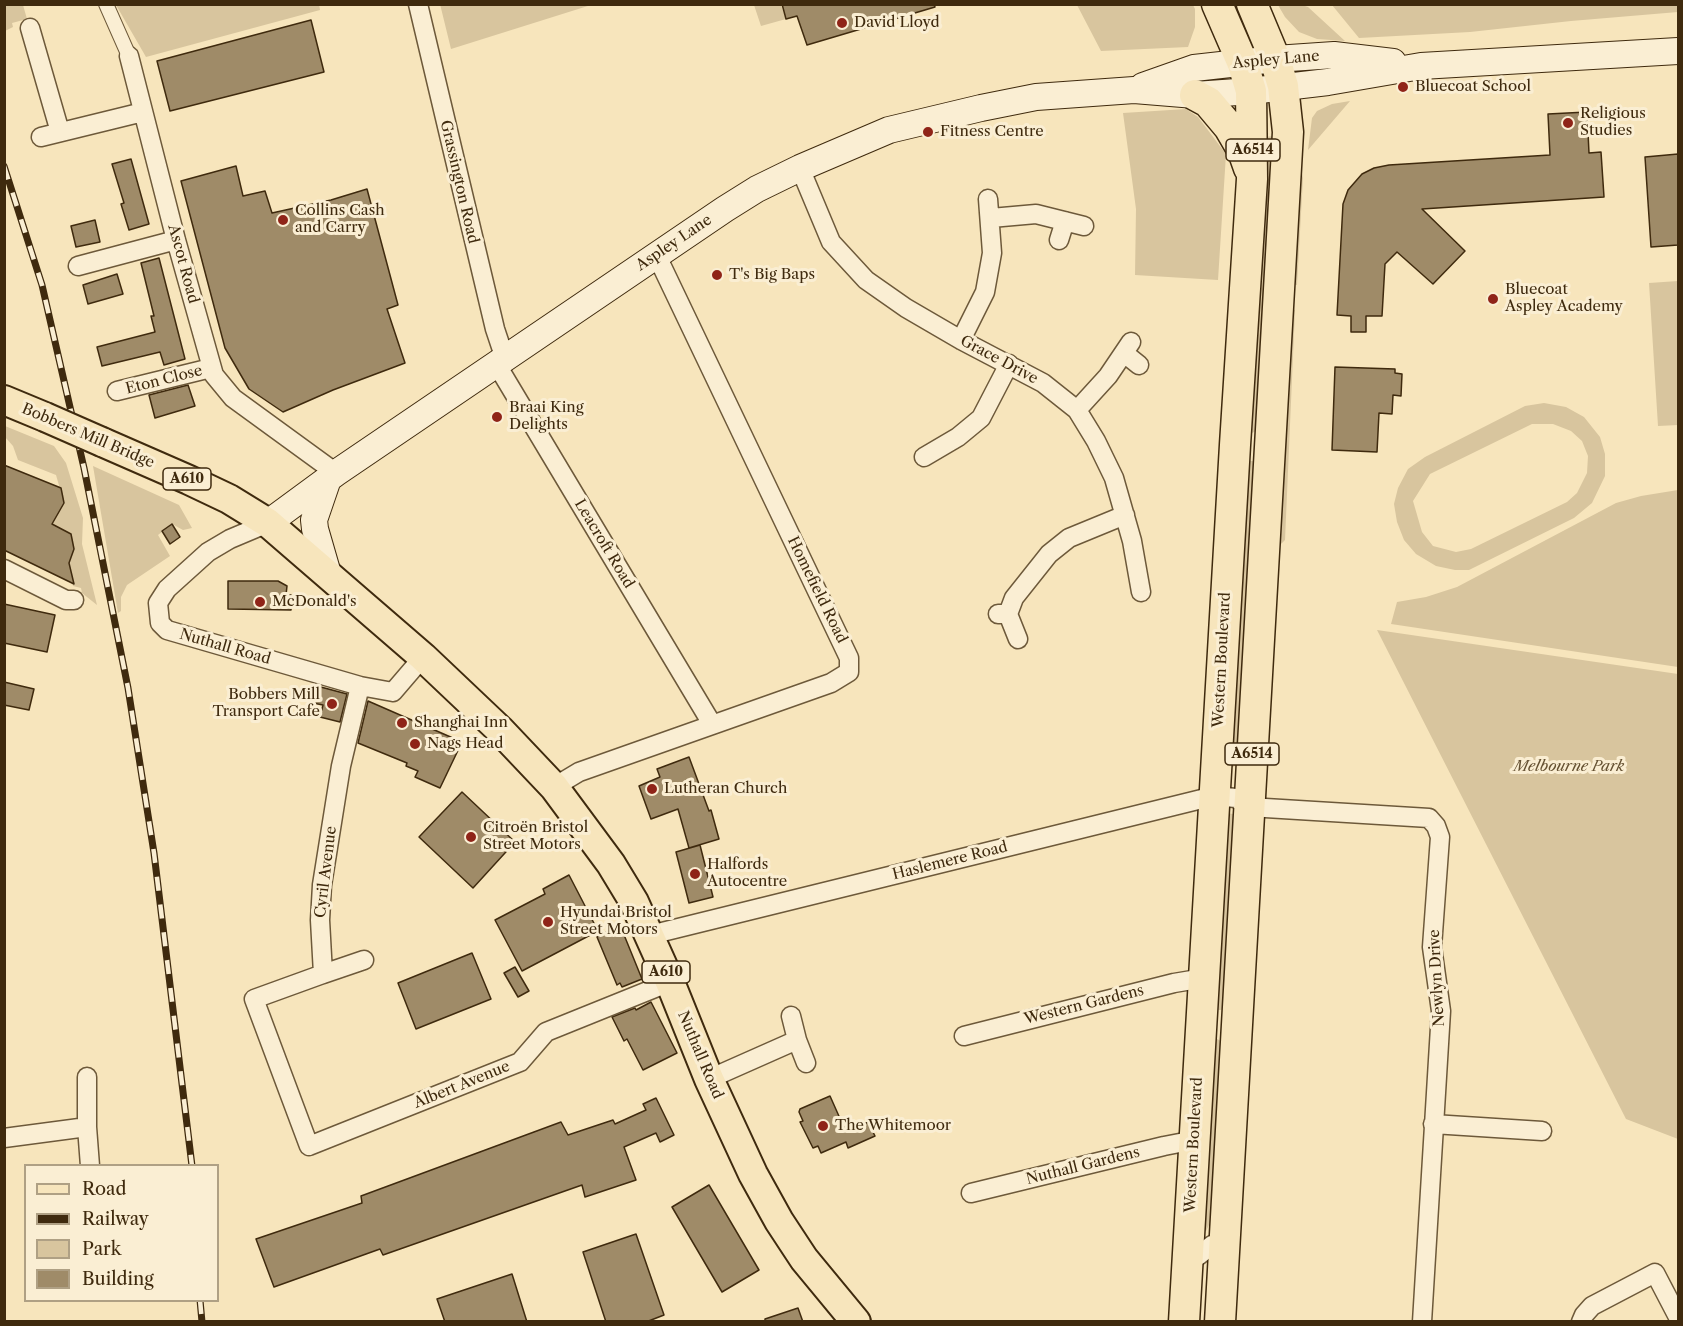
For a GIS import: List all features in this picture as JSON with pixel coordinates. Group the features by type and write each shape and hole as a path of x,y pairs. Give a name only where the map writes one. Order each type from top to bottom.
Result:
{"highway":[{"name":"Western Boulevard","path":"1184,1322 1234,446 1252,179 1247,77 1217,4"},
{"name":"A6514","path":"1220,1322 1288,132 1279,73 1252,4"},
{"path":"1196,95 1208,102 1229,127 1243,151 1252,179"},
{"path":"1202,1020 1238,1022"}],"main road":[{"name":"Aspley Lane","path":"268,523 332,476 656,254 757,189 889,130 1035,97 1134,90 1196,95 1247,77 1279,73 1328,82 1421,66 1678,51"},
{"name":"Aspley Lane","path":"1134,90 1194,68 1247,77"},
{"name":"Bobbers Mill Bridge","path":"4,400 189,480 229,499 268,523"},
{"path":"328,574 314,520 332,476"},
{"name":"Nuthall Road","path":"268,523 423,657 500,730 554,787 611,864 634,902 650,935 709,1079 753,1174 779,1221 804,1259 856,1322"}],"street":[{"name":"Ascot Road","path":"106,4 129,56 176,240 212,368 219,383 233,398 332,476"},
{"name":"Grassington Road","path":"418,4 501,362"},
{"path":"30,28 60,132"},
{"path":"41,137 143,112"},
{"name":"Grace Drive","path":"800,168 831,242 866,280 906,308 1043,383 1077,410 1096,441 1114,478 1132,541 1141,591"},
{"path":"961,340 985,292 992,253 988,199"},
{"path":"991,218 1036,213 1084,226"},
{"path":"1059,240 1065,221"},
{"path":"78,266 176,240"},
{"name":"Homefield Road","path":"554,787 579,772 831,683 849,672 849,658 656,254"},
{"path":"1077,410 1108,376 1127,348 1139,364"},
{"name":"Leacroft Road","path":"501,362 712,724"},
{"path":"937,456 981,418 1009,364"},
{"name":"Eton Close","path":"117,391 212,368"},
{"path":"1234,446 1270,447"},
{"path":"1018,639 1003,614 1049,554 1069,538 1125,515"},
{"name":"Nuthall Road","path":"268,523 230,539 208,552 167,589 158,603 160,623 167,630 360,686 393,692 423,657"},
{"path":"4,569 66,600 74,600"},
{"name":"Cyril Avenue","path":"323,974 320,920 322,885 341,766 360,686"},
{"name":"Haslemere Road","path":"650,935 1214,796 1236,798 1249,807"},
{"name":"Newlyn Drive","path":"1249,807 1429,818 1436,825 1440,837 1432,947 1441,1011 1422,1322"},
{"path":"323,974 364,960"},
{"name":"Albert Avenue","path":"323,974 254,999 309,1146 520,1062 546,1032 670,982"},
{"name":"Western Gardens","path":"964,1036 1174,982 1204,978"},
{"path":"791,1016 806,1063"},
{"path":"709,1079 797,1040"},
{"path":"87,1077 90,1164"},
{"path":"1433,1124 1542,1131"},
{"path":"4,1138 87,1127"},
{"name":"Nuthall Gardens","path":"971,1193 1170,1144 1195,1140"},
{"path":"1188,1256 1198,1256 1212,1245 1224,1244"},
{"path":"1581,1322 1592,1306 1655,1273 1678,1317"}],"green space":[{"path":"5,4 23,5 27,19 12,23 13,27 5,31"},
{"path":"319,4 320,10 146,57 116,5"},
{"path":"440,4 591,4 591,5 451,49"},
{"path":"1678,4 1678,12 1470,32 1359,38 1332,5"},
{"path":"754,5 781,5 786,19 761,26"},
{"path":"1077,5 1193,5 1195,27 1188,47 1101,51"},
{"path":"1278,5 1308,7 1345,41 1317,39 1299,32 1285,17"},
{"path":"1350,101 1308,150 1312,118 1317,111 1332,104"},
{"path":"1186,109 1198,117 1226,154 1218,280 1135,275 1136,209 1123,113"},
{"path":"1274,136 1256,431 1252,433 1247,431 1264,137"},
{"path":"1300,165 1303,178 1297,285 1290,284"},
{"path":"1678,281 1678,425 1658,426 1649,283"},
{"path":"1289,308 1295,310 1285,540 1274,551"},
{"path":"1544,403 1566,407 1584,417 1600,437 1605,454 1605,476 1592,503 1574,518 1469,570 1436,566 1416,554 1404,540 1397,522 1394,504 1398,488 1408,469 1425,457 1525,406","holes":["1532,424 1553,424 1571,431 1582,441 1588,456 1587,473 1577,493 1567,502 1471,549 1456,552 1433,546 1422,532 1413,501 1430,474"]},
{"path":"5,426 54,446 66,463 83,518 82,544 97,605 82,593 81,588 73,586 69,563 74,549 71,534 52,524 64,503 56,475 18,460 13,446 5,437"},
{"path":"1253,461 1256,467 1238,764 1230,769 1244,462"},
{"path":"93,466 179,505 192,528 183,530 172,524 158,535 170,556 127,585 121,597 121,611 118,613"},
{"path":"1678,490 1678,667 1391,624 1397,602 1426,597 1457,587 1616,503"},
{"name":"Melbourne Park","path":"1377,630 1678,674 1678,1139 1626,1119"},
{"path":"1226,813 1235,816 1224,1008 1218,1010 1213,1005"},
{"path":"1212,1040 1221,1041 1213,1217 1206,1231 1199,1229"}],"building":[{"name":"David Lloyd","path":"782,4 934,4 935,7 807,45 797,16 786,19"},
{"path":"311,20 324,72 170,111 157,61"},
{"path":"1587,112 1589,153 1601,152 1604,197 1422,209 1465,251 1433,284 1397,252 1385,264 1382,316 1366,316 1366,332 1351,332 1351,316 1337,315 1343,204 1348,190 1362,174 1374,168 1389,165 1550,155 1548,114"},
{"path":"1678,154 1678,245 1651,247 1645,157"},
{"path":"131,159 149,224 129,230 121,204 124,203 112,164"},
{"path":"236,166 243,196 265,191 272,213 331,200 367,189 398,305 387,309 405,363 283,412 249,389 225,348 181,181"},
{"path":"95,220 100,242 76,247 71,226"},
{"path":"159,258 185,359 164,365 160,352 102,366 97,347 155,332 151,316 154,316 141,263"},
{"path":"117,274 123,294 88,304 83,285"},
{"path":"1335,367 1395,369 1395,373 1402,374 1401,396 1393,395 1392,414 1379,413 1377,452 1332,450"},
{"path":"188,385 195,406 155,418 149,395"},
{"path":"4,465 61,488 64,503 52,524 71,534 74,549 69,563 74,584 4,550"},
{"path":"172,524 180,537 170,544 162,531"},
{"name":"McDonald's","path":"228,581 278,581 287,586 286,595 291,595 291,610 228,609"},
{"path":"4,604 55,615 47,652 4,643"},
{"path":"4,682 34,689 29,710 4,705"},
{"name":"Bobbers Mill Transport Cafe","path":"317,686 347,694 340,722 320,717 323,705 313,703"},
{"path":"368,701 462,742 440,788 415,777 418,771 406,766 407,763 358,743"},
{"path":"689,757 709,811 711,810 719,839 689,848 678,809 651,819 639,786 660,777 657,769"},
{"path":"462,792 515,842 473,888 419,837"},
{"name":"Halfords Autocentre","path":"700,845 713,897 689,903 676,852"},
{"path":"569,875 598,931 522,971 495,920 545,894 543,889"},
{"path":"620,925 642,979 622,987 620,983 617,985 597,937"},
{"path":"472,953 491,999 416,1029 398,983"},
{"path":"515,967 529,991 518,997 504,973"},
{"path":"651,1002 677,1053 643,1070 627,1039 624,1041 612,1017 635,1008 636,1010"},
{"name":"The Whitemoor","path":"830,1096 846,1132 868,1122 875,1136 848,1148 846,1142 821,1153 818,1146 813,1148 800,1122 803,1121 799,1112 800,1109"},
{"path":"656,1098 674,1135 660,1142 656,1133 624,1147 636,1180 585,1197 582,1185 383,1255 380,1249 274,1287 256,1239 362,1203 361,1196 561,1122 568,1135 613,1120 615,1124 646,1110 643,1104"},
{"path":"709,1185 759,1270 722,1292 672,1207"},
{"path":"636,1234 664,1315 646,1322 606,1322 583,1252"},
{"path":"512,1274 527,1322 445,1322 437,1299"},
{"path":"798,1308 803,1322 765,1322 765,1319"}],"railway":[{"path":"4,166 42,285 84,468 128,688 154,853 192,1164"},
{"path":"200,1302 202,1322"}],"place":[{"name":"David Lloyd","path":"842,23"},
{"name":"Bluecoat School","path":"1403,87"},
{"name":"Religious Studies","path":"1568,123"},
{"name":"Fitness Centre","path":"928,132"},
{"name":"Collins Cash and Carry","path":"283,220"},
{"name":"T's Big Baps","path":"717,275"},
{"name":"Bluecoat Aspley Academy","path":"1493,299"},
{"name":"Braai King Delights","path":"497,417"},
{"name":"McDonald's","path":"260,602"},
{"name":"Bobbers Mill Transport Cafe","path":"332,704"},
{"name":"Shanghai Inn","path":"402,723"},
{"name":"Nags Head","path":"415,744"},
{"name":"Lutheran Church","path":"652,789"},
{"name":"Citroën Bristol Street Motors","path":"471,837"},
{"name":"Halfords Autocentre","path":"695,874"},
{"name":"Hyundai Bristol Street Motors","path":"548,922"},
{"name":"The Whitemoor","path":"823,1126"}]}
